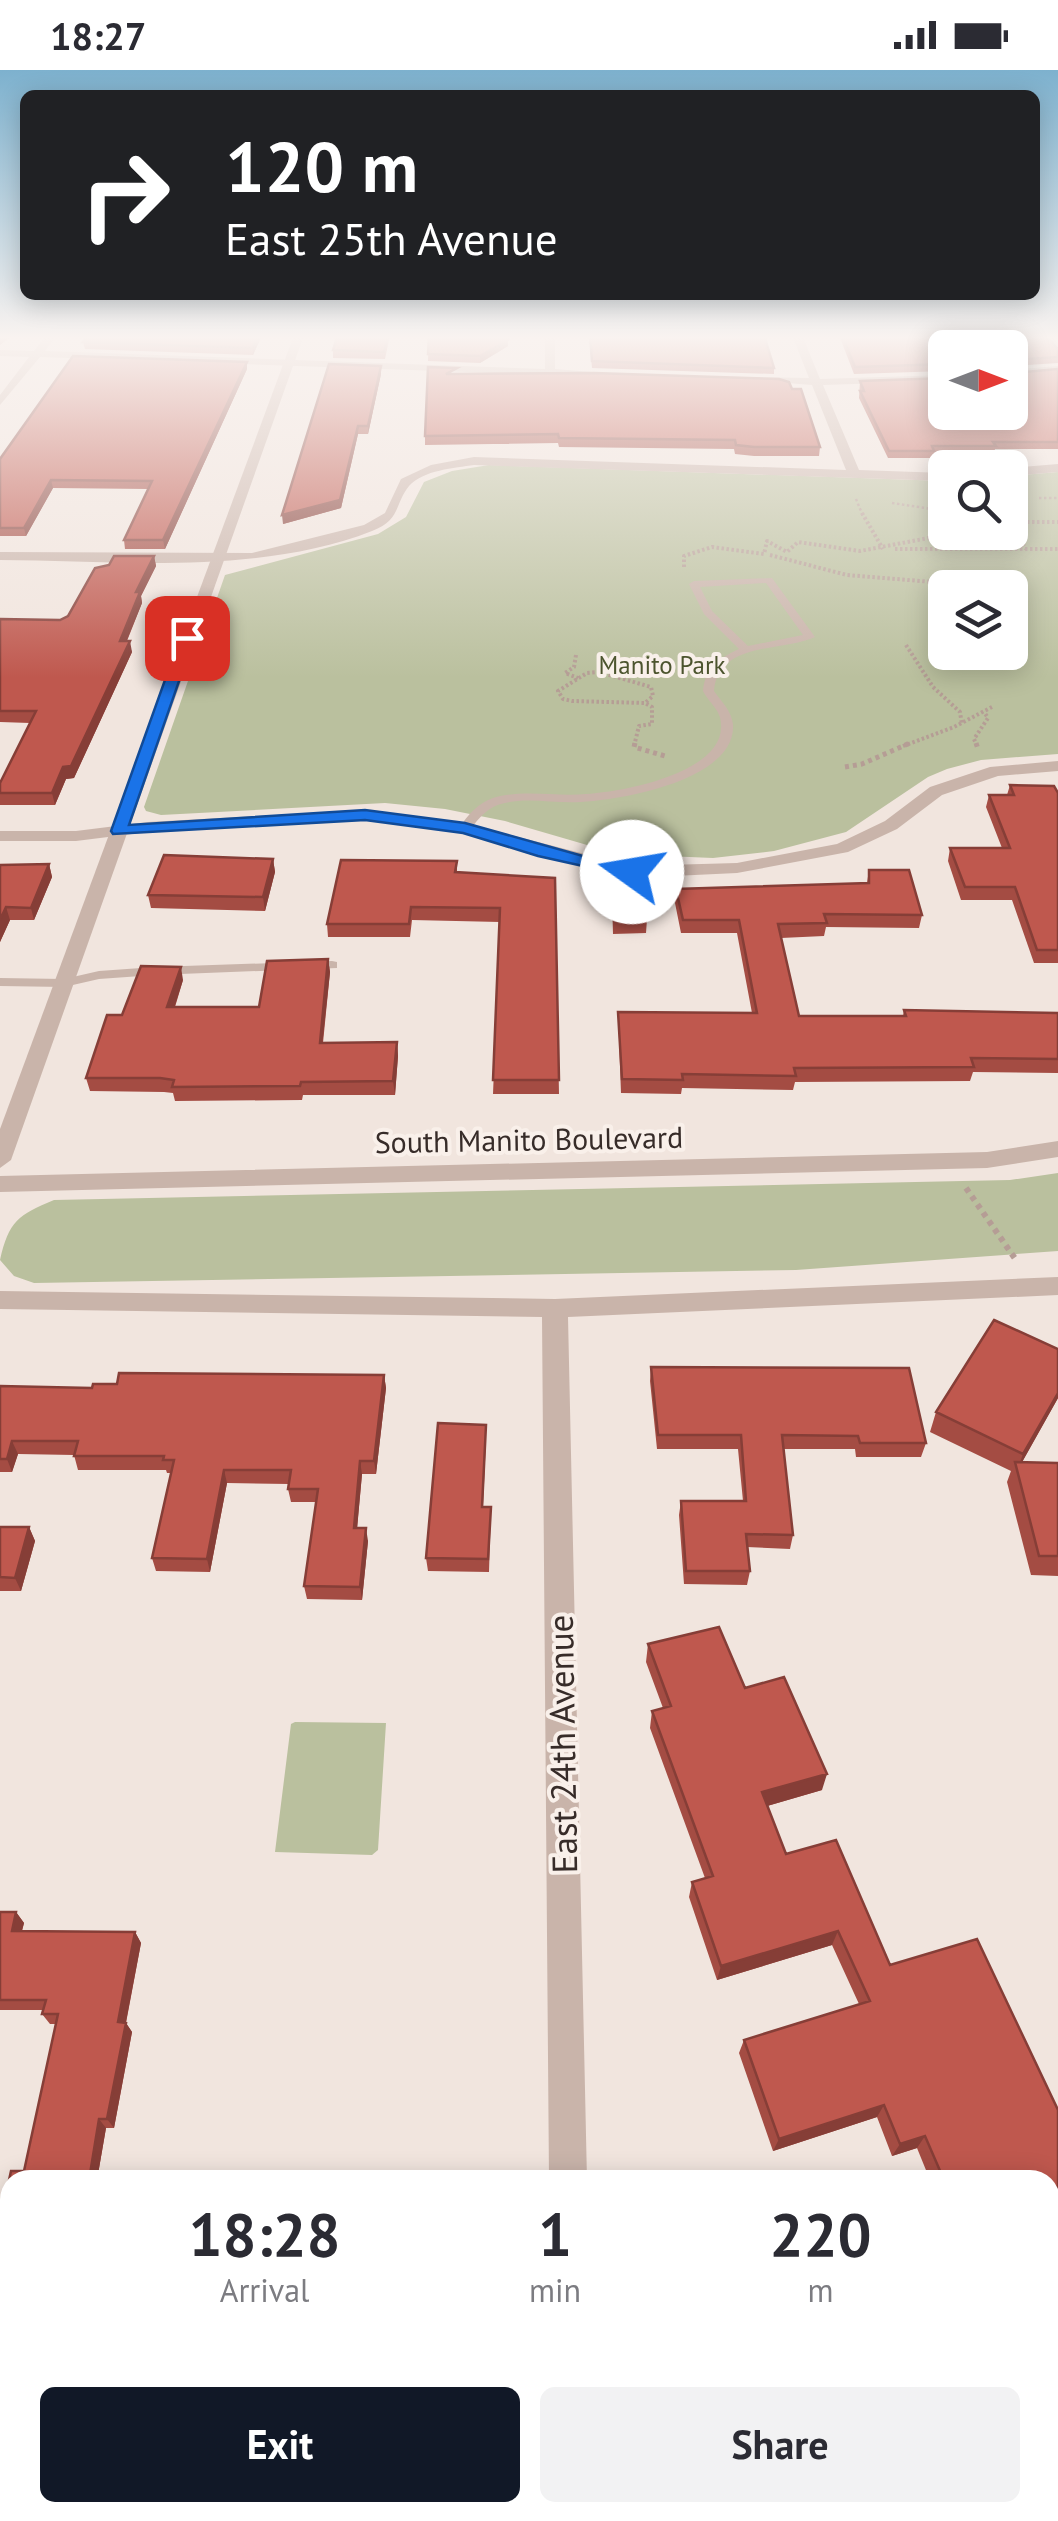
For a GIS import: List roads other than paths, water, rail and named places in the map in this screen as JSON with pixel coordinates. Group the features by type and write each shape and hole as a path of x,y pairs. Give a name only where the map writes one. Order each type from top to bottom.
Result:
{"street":[{"path":"0,1160 256,449"},
{"path":"845,449 856,476"},
{"path":"0,556 252,557 369,528 390,515 406,482 436,468 474,461 928,477"},
{"path":"1028,470 1058,468"},
{"path":"0,836 365,815 465,828 544,852 632,872 737,868 842,848 891,825 936,791 996,771 1058,766"},
{"name":"South Manito Boulevard","path":"0,1184 973,1160 1058,1150"},
{"path":"0,1300 554,1308 1058,1286"},
{"name":"East 24th Avenue","path":"554,1308 568,2170"}],"lane":[{"path":"465,828 479,809 500,800 604,796 663,782 700,767 724,743 728,728 725,714 708,694 707,683 745,648 810,636 769,580 694,584 708,612 745,648"},
{"path":"0,982 64,983 99,974 332,965"}],"park label":[{"name":"Manito Park","path":"662,665"}]}
